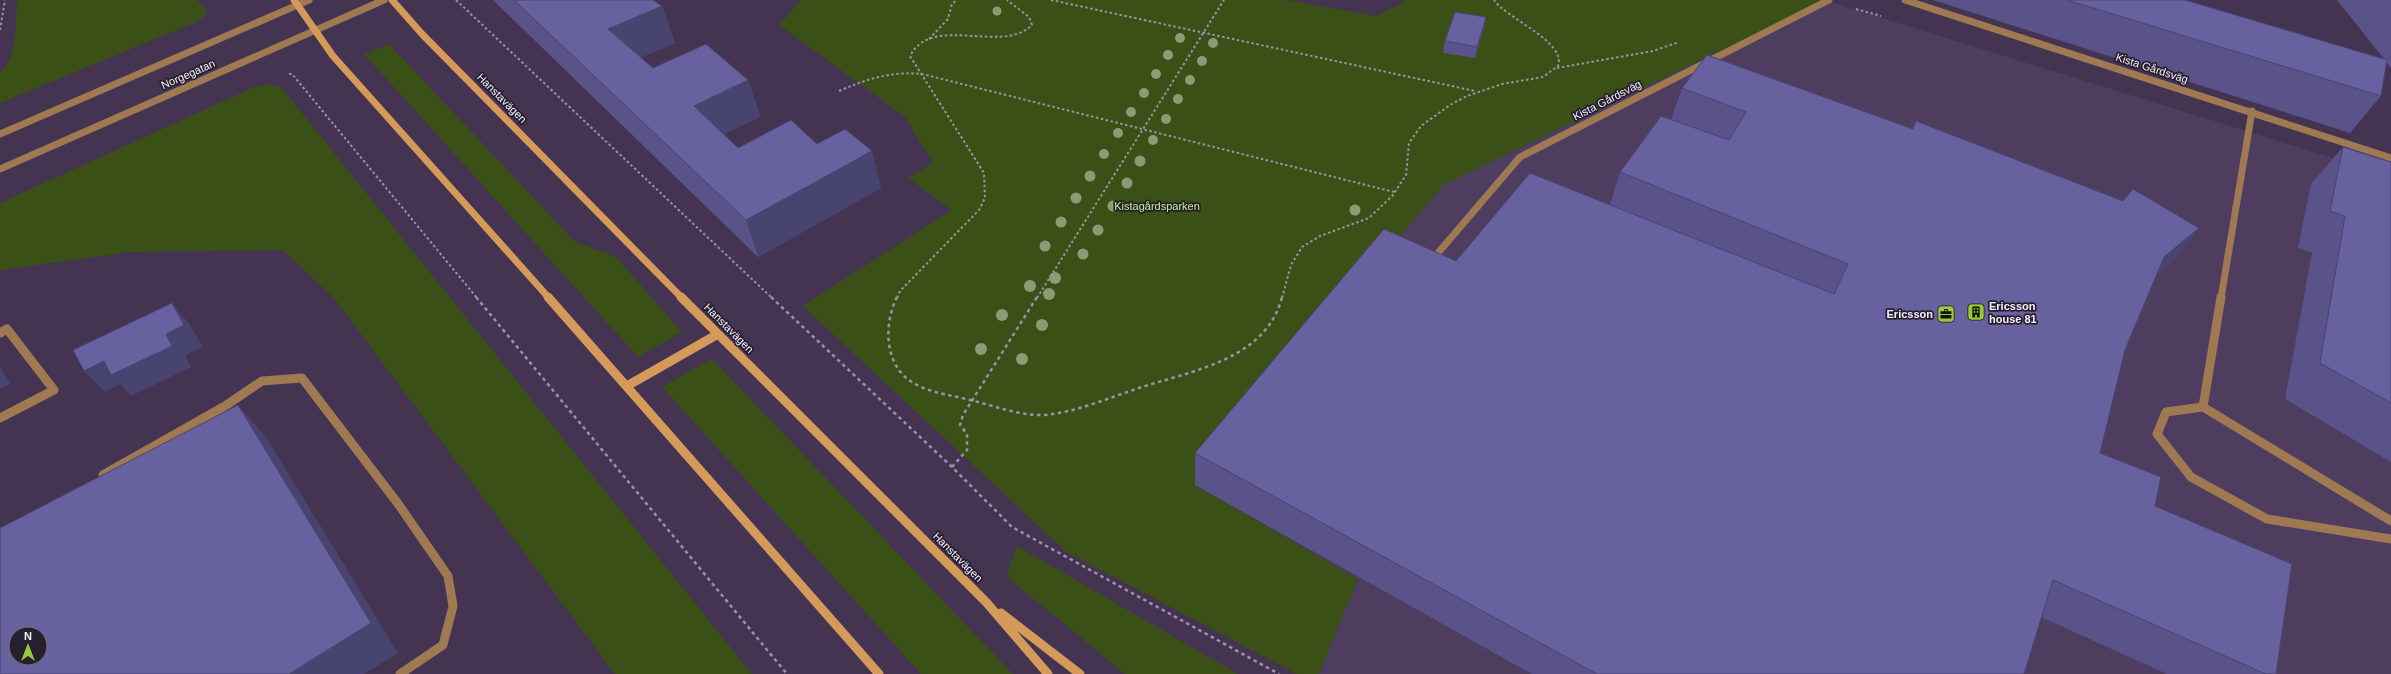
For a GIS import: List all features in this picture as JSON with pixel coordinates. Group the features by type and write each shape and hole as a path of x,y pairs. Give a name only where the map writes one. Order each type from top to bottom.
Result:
{"main road":[{"name":"Hanstavägen","path":"392,0 422,34 718,334 986,602 1048,674"},
{"path":"296,2 333,56 627,386 879,674"},
{"path":"627,386 718,334"},
{"path":"986,602 1080,674"}],"street":[{"name":"Norgegatan","path":"0,134 296,2 309,0"},
{"name":"Norgegatan","path":"0,169 384,0"},
{"name":"Kista Gårdsväg","path":"1429,264 1520,157 1829,0"},
{"name":"Kista Gårdsväg","path":"1905,0 2252,111 2391,158"},
{"path":"2203,407 2252,111"},
{"path":"0,333 7,329 54,390 0,418"},
{"path":"96,479 225,406 262,381 302,378 399,505 448,576 453,606 443,645 400,674"},
{"path":"2391,521 2203,407 2166,412 2157,434 2191,477 2267,519 2391,539"}],"path":[{"path":"0,30 5,0"},
{"path":"456,0 952,467 1012,527 1279,674"},
{"path":"958,0 952,4 948,19 928,39 914,47 910,56 984,174 986,198 970,220 900,291 892,304 888,332 889,346 901,376 918,386 1018,413 1036,415 1070,409 1208,367 1226,358 1266,330 1275,319 1289,269 1300,248 1318,236 1363,222 1376,214 1406,174 1406,152 1411,138 1445,108 1457,100 1475,92 1509,82 1549,74 1557,68 1653,51 1686,40"},
{"path":"928,39 941,36 1020,34 1032,25 1029,17 1007,0"},
{"path":"1051,0 1202,34 1475,92"},
{"path":"952,467 967,450 967,434 960,425 972,400 1224,0"},
{"path":"1494,0 1500,9 1555,48 1560,60 1557,68"},
{"path":"839,91 871,77 883,74 905,72 922,74 1394,192"},
{"path":"292,74 787,674"}],"shaded area":[{"path":"1824,0 2391,176 2391,674 1319,674 1358,579 1195,485 1443,185"}],"green space":[{"path":"17,0 197,0 207,10 203,17 194,23 0,103 0,73 6,66 13,49"},
{"name":"Kistagårdsparken","path":"801,0 1286,0 1376,16 1401,4 1404,0 1824,0 1443,185 1195,485 1358,579 1319,674 1297,674 1065,551 803,306 951,210 908,178 933,163 905,117 779,25"},
{"path":"389,44 574,241 616,257 682,332 638,357 364,54"},
{"path":"269,84 281,87 752,674 615,674 334,298 283,250 131,252 0,270 0,203 252,88"},
{"path":"712,359 1013,674 921,674 662,387"},
{"path":"1017,546 1238,674 1125,674 1006,576"}],"building":[{"path":"514,0 653,0 662,6 608,29 653,68 706,44 748,80 694,106 738,148 791,120 817,144 845,129 872,151 746,220"},
{"path":"2067,0 2185,0 2387,60 2381,96"},
{"path":"1455,12 1486,17 1477,47 1445,41"},
{"path":"1707,55 1913,129 1916,121 2123,201 2133,189 2199,228 2164,257 2125,350 2100,453 2161,477 2155,506 2292,564 2276,674 2266,674 2053,580 2024,674 1597,674 1195,453 1384,229 1456,261 1530,173 1834,294 1848,264 1620,172 1661,116 1729,140 1746,112 1682,88"},
{"path":"2343,147 2391,162 2391,403 2320,363 2345,216 2330,211"},
{"path":"172,303 184,325 166,334 172,346 111,375 104,361 84,371 73,350"},
{"path":"238,405 371,623 289,674 0,674 0,528"}],"place":[{"name":"Ericsson house 81","path":"1976,312"},
{"name":"Ericsson","path":"1946,314"}]}
